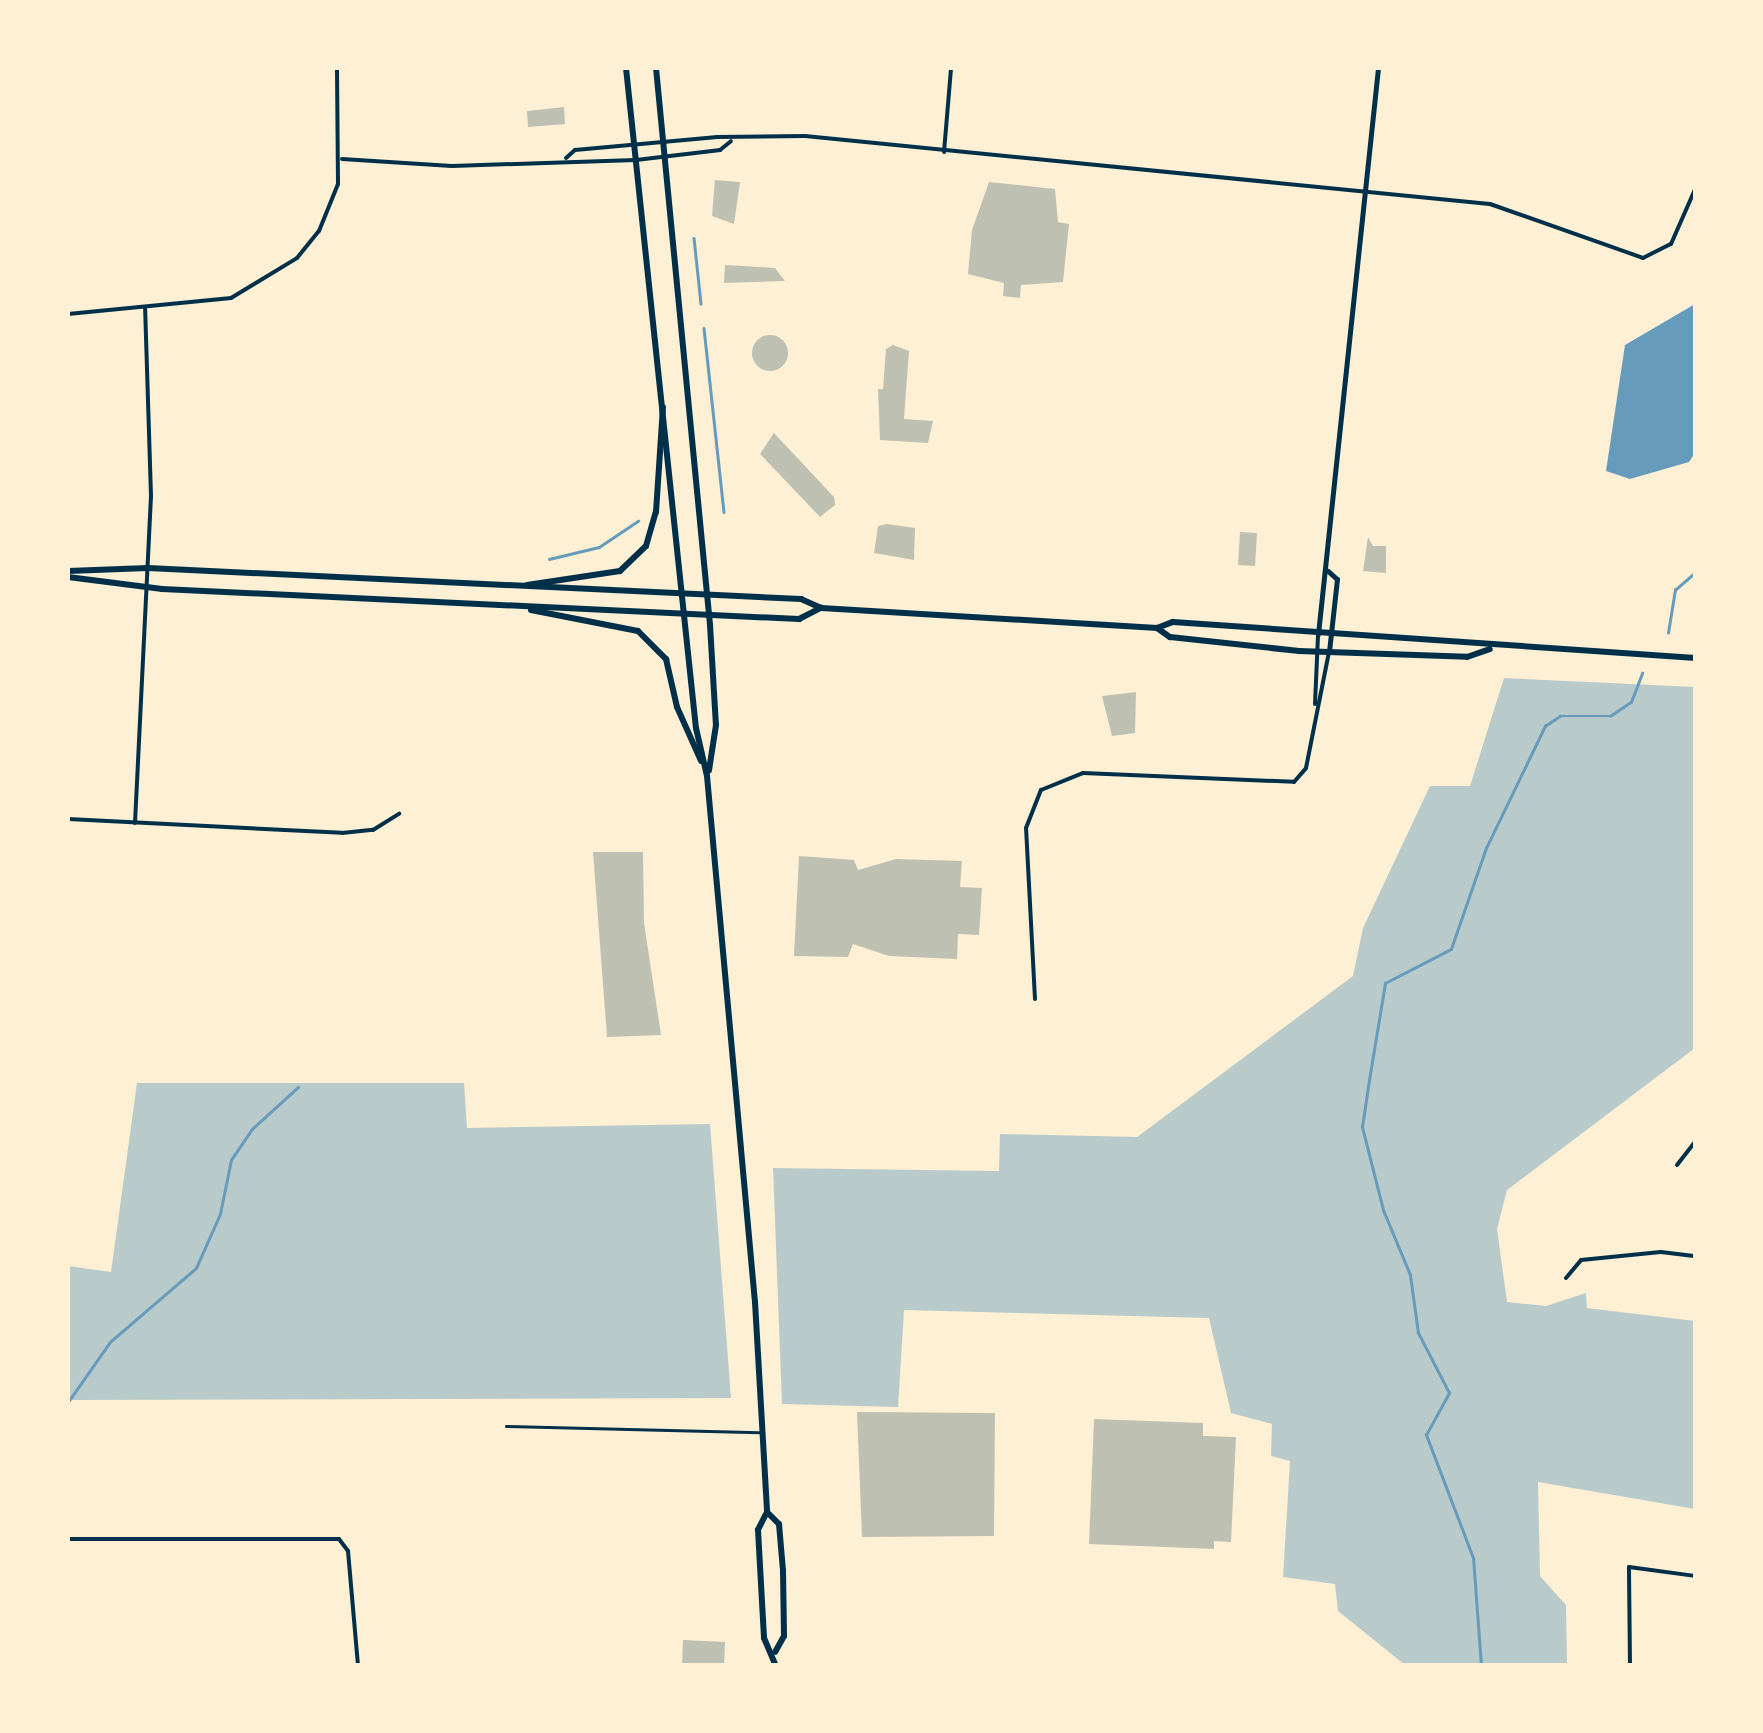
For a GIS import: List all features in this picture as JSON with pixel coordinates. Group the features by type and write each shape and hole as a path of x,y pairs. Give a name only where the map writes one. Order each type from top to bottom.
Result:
{"main road":[{"path":"626,68 686,597 696,728 708,776 763,1432 767,1512 758,1530 764,1638 776,1666"},
{"path":"656,68 716,726 708,776"},
{"path":"510,588 620,571 646,546 656,512 656,444 664,401"},
{"path":"68,574 148,568 686,597 801,598 821,608 1157,628 1172,622 1318,634 1468,640 1491,649 1696,658"},
{"path":"68,574 147,588 510,606 799,619 821,608"},
{"path":"510,606 638,631 666,659 677,707 708,776"},
{"path":"1157,628 1170,637 1329,652 1468,658 1491,649"},
{"path":"767,1512 779,1524 783,1571 784,1636 774,1654"}],"street":[{"path":"68,314 231,298 276,276 319,231 342,159 337,68"},
{"path":"944,152 951,68"},
{"path":"1034,998 1026,840 1030,810 1041,790 1083,773 1294,782 1307,763 1378,68"},
{"path":"566,158 575,150 805,136 1490,204 1643,258 1670,244 1696,187"},
{"path":"342,159 452,166 566,158 636,160 720,150 730,141"},
{"path":"135,823 148,568 145,308"},
{"path":"1315,704 1332,634 1337,578 1328,570"},
{"path":"68,819 342,833 373,830 399,814"},
{"path":"1677,1165 1696,1141"},
{"path":"1566,1278 1581,1260 1661,1252 1696,1256"},
{"path":"68,1538 338,1539 348,1551 358,1666"},
{"path":"1630,1666 1629,1567 1696,1576"}],"lane":[{"path":"506,1426 763,1432"}],"shaded area":[{"path":"1504,678 1695,687 1695,1048 1507,1190 1497,1229 1507,1302 1546,1306 1586,1293 1587,1308 1695,1321 1695,1509 1538,1482 1540,1576 1566,1605 1567,1665 1405,1665 1338,1611 1335,1584 1283,1577 1290,1461 1271,1456 1272,1424 1231,1413 1209,1318 904,1310 898,1407 782,1404 773,1168 999,1171 1000,1134 1137,1137 1353,976 1363,928 1430,786 1470,786"},
{"path":"137,1083 464,1083 467,1128 710,1124 731,1398 68,1400 68,1266 111,1272"}],"water":[{"path":"1695,304 1695,453 1689,462 1630,479 1606,471 1625,345"}],"building":[{"path":"564,107 565,124 528,127 527,111"},
{"path":"715,180 740,182 734,224 712,216"},
{"path":"989,182 1055,189 1058,222 1069,224 1063,282 1021,285 1020,298 1003,296 1004,283 968,274 972,230"},
{"path":"725,265 775,268 785,281 724,283"},
{"path":"770,335 783,340 788,353 783,366 770,371 757,366 752,353 757,340"},
{"path":"893,345 909,351 904,419 933,421 928,443 880,440 878,389 883,389 886,349"},
{"path":"774,433 834,497 835,505 820,517 760,454"},
{"path":"878,526 915,528 914,560 874,553"},
{"path":"1240,532 1257,533 1255,566 1238,565"},
{"path":"1368,537 1373,546 1386,546 1386,573 1363,571"},
{"path":"1136,692 1135,733 1112,736 1102,696"},
{"path":"593,852 643,852 644,923 661,1035 607,1037"},
{"path":"799,856 854,860 858,870 896,859 962,861 960,887 982,888 979,935 958,934 957,959 889,956 853,944 848,957 794,956"},
{"path":"857,1412 995,1413 994,1536 862,1537"},
{"path":"1094,1419 1203,1423 1203,1436 1236,1437 1231,1542 1214,1541 1214,1549 1089,1544"},
{"path":"683,1640 725,1642 724,1666 682,1666"}],"waterway":[{"path":"694,238 701,304"},
{"path":"704,328 724,512"},
{"path":"549,559 599,547 638,521"},
{"path":"1668,633 1675,590 1696,572"},
{"path":"1481,1666 1473,1558 1426,1435 1449,1393 1418,1333 1410,1275 1383,1210 1362,1127 1369,1080 1385,983 1451,949 1486,848 1545,726 1560,716 1610,716 1631,702 1642,673"},
{"path":"68,1402 110,1342 196,1268 220,1214 231,1160 252,1129 298,1087"}]}
